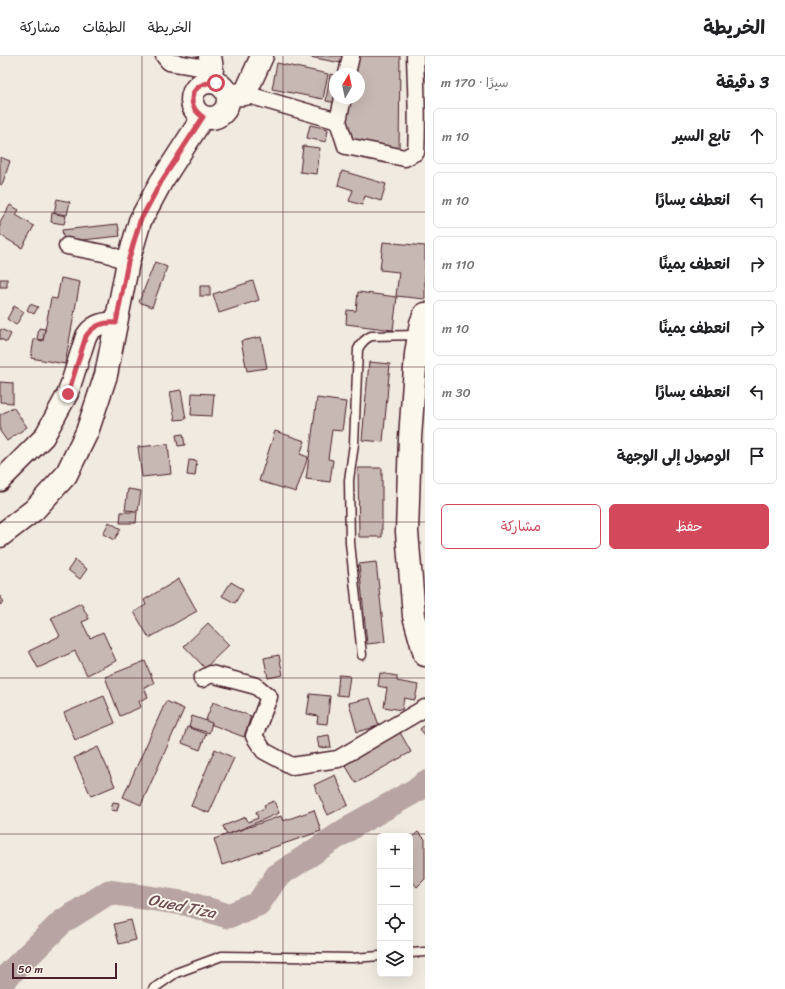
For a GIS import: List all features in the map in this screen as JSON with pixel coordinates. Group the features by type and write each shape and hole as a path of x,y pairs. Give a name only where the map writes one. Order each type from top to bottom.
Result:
{"main road":[{"path":"210,69 203,84 197,88 193,94 192,101 193,108 197,114 203,117 213,118 223,114 229,100 236,94 262,56"},
{"path":"210,69 216,83 225,90 236,94"},
{"path":"0,536 34,510 66,475 87,432 106,376 128,262 140,221 161,182 203,117"},
{"path":"425,314 418,335 416,354 410,438 407,532 414,616 425,655"}],"street":[{"path":"164,56 169,62 210,69"},
{"path":"348,68 351,56"},
{"path":"342,104 338,121 346,146 405,158 416,152 418,130 416,112 415,56"},
{"path":"236,94 338,121"},
{"path":"67,246 108,254 128,262"},
{"path":"0,481 44,437 68,394 86,336 89,331 99,324 116,323"},
{"path":"202,679 210,674 256,686 269,697 254,736 264,751 292,766 338,759 425,708"}],"lane":[{"path":"362,655 350,543 349,480 354,444 358,349 362,342 371,336 418,335"},
{"path":"413,953 425,952"},
{"path":"153,989 176,973 222,956 353,958 377,956"}],"building":[{"path":"310,56 348,56 346,64"},
{"path":"356,56 400,56 399,154 350,143 344,132 348,104 365,104 365,68 354,68"},
{"path":"418,56 425,56 425,82 424,62 418,63"},
{"path":"277,63 328,74 323,99 272,89"},
{"path":"329,81 329,102 326,101"},
{"path":"310,125 328,129 326,142 307,138"},
{"path":"303,146 320,148 317,174 300,172"},
{"path":"0,157 10,161 2,185 0,184"},
{"path":"342,171 386,184 381,201 365,196 362,205 349,201 353,190 338,185"},
{"path":"57,199 70,202 67,215 54,213"},
{"path":"10,205 19,210 16,215 34,226 22,248 0,235 0,223"},
{"path":"52,213 66,216 64,224 51,222"},
{"path":"118,224 120,236 64,242 62,230"},
{"path":"383,242 425,246 425,299 396,296 399,272 380,270"},
{"path":"155,262 167,267 152,307 139,302"},
{"path":"61,278 80,282 65,364 31,358 34,339 43,341 51,298 57,299"},
{"path":"0,279 7,279 7,287 0,287"},
{"path":"253,281 259,300 219,313 213,294"},
{"path":"200,286 210,286 210,296 200,296"},
{"path":"358,292 397,297 393,330 346,324 347,310 356,311"},
{"path":"30,304 38,307 34,314 27,310"},
{"path":"14,306 24,312 16,325 7,319"},
{"path":"39,328 45,329 43,340 37,339"},
{"path":"1,329 11,334 7,342 0,339"},
{"path":"261,337 267,368 247,371 241,341"},
{"path":"369,362 390,364 383,442 362,440"},
{"path":"0,382 13,383 13,403 0,402"},
{"path":"181,390 186,419 175,420 170,392"},
{"path":"192,393 214,394 212,416 191,415"},
{"path":"317,398 346,402 342,431 332,430 328,459 333,460 330,482 306,479"},
{"path":"13,407 27,427 7,441 0,431 0,415"},
{"path":"275,431 305,441 300,454 308,457 296,492 259,481"},
{"path":"183,434 185,445 178,446 176,435"},
{"path":"168,444 171,474 142,477 138,447"},
{"path":"189,460 197,461 195,476 187,475"},
{"path":"358,468 382,468 382,537 359,537"},
{"path":"128,489 141,491 138,511 125,510"},
{"path":"121,512 137,512 136,523 120,523"},
{"path":"109,522 121,529 114,540 103,534"},
{"path":"75,560 87,569 80,579 68,570"},
{"path":"376,562 385,642 367,644 359,564"},
{"path":"179,579 197,611 149,638 134,612 146,605 144,600"},
{"path":"231,582 243,589 235,603 222,596"},
{"path":"0,596 4,602 0,605"},
{"path":"81,603 89,619 82,622 90,638 103,632 116,661 87,675 75,651 38,668 29,651 60,636 51,618"},
{"path":"208,623 229,645 205,668 184,646"},
{"path":"279,655 283,675 268,678 264,658"},
{"path":"145,661 154,683 144,687 148,697 139,701 141,707 120,716 105,677"},
{"path":"380,673 397,676 397,681 418,685 415,700 404,698 402,710 384,707 387,688 378,686"},
{"path":"339,675 350,676 347,696 337,695"},
{"path":"310,694 330,696 327,724 317,723 318,716 307,714"},
{"path":"104,696 115,723 75,740 64,713"},
{"path":"370,698 379,726 357,732 349,703"},
{"path":"166,701 184,709 141,805 123,797"},
{"path":"213,702 251,716 244,737 205,722"},
{"path":"192,716 212,723 209,733 189,727"},
{"path":"425,725 425,735 420,729"},
{"path":"187,727 206,734 200,750 182,743"},
{"path":"397,727 411,752 356,783 341,758"},
{"path":"329,735 331,747 319,748 317,737"},
{"path":"98,747 115,786 91,796 74,758"},
{"path":"215,749 234,758 209,813 191,806"},
{"path":"335,775 348,805 328,815 314,785"},
{"path":"274,801 279,813 227,835 223,826 246,817 248,822 258,818 256,812 265,808 264,805"},
{"path":"113,802 119,803 117,811 111,810"},
{"path":"314,810 321,831 222,865 214,839 281,816 283,821"},
{"path":"418,832 425,839 425,879 417,887 413,882 413,836"},
{"path":"131,920 136,940 119,944 114,924"}],"waterway":[{"name":"Oued Tiza","path":"0,981 3,980 62,922 109,892 189,904 228,916 258,904 277,876 356,824 420,788 425,783"}],"route":[{"path":"68,394 86,336 89,331 99,324 116,323 128,262 140,221 161,182 203,117 197,114 193,108 193,94 197,88 203,84 210,82 216,83"}]}
